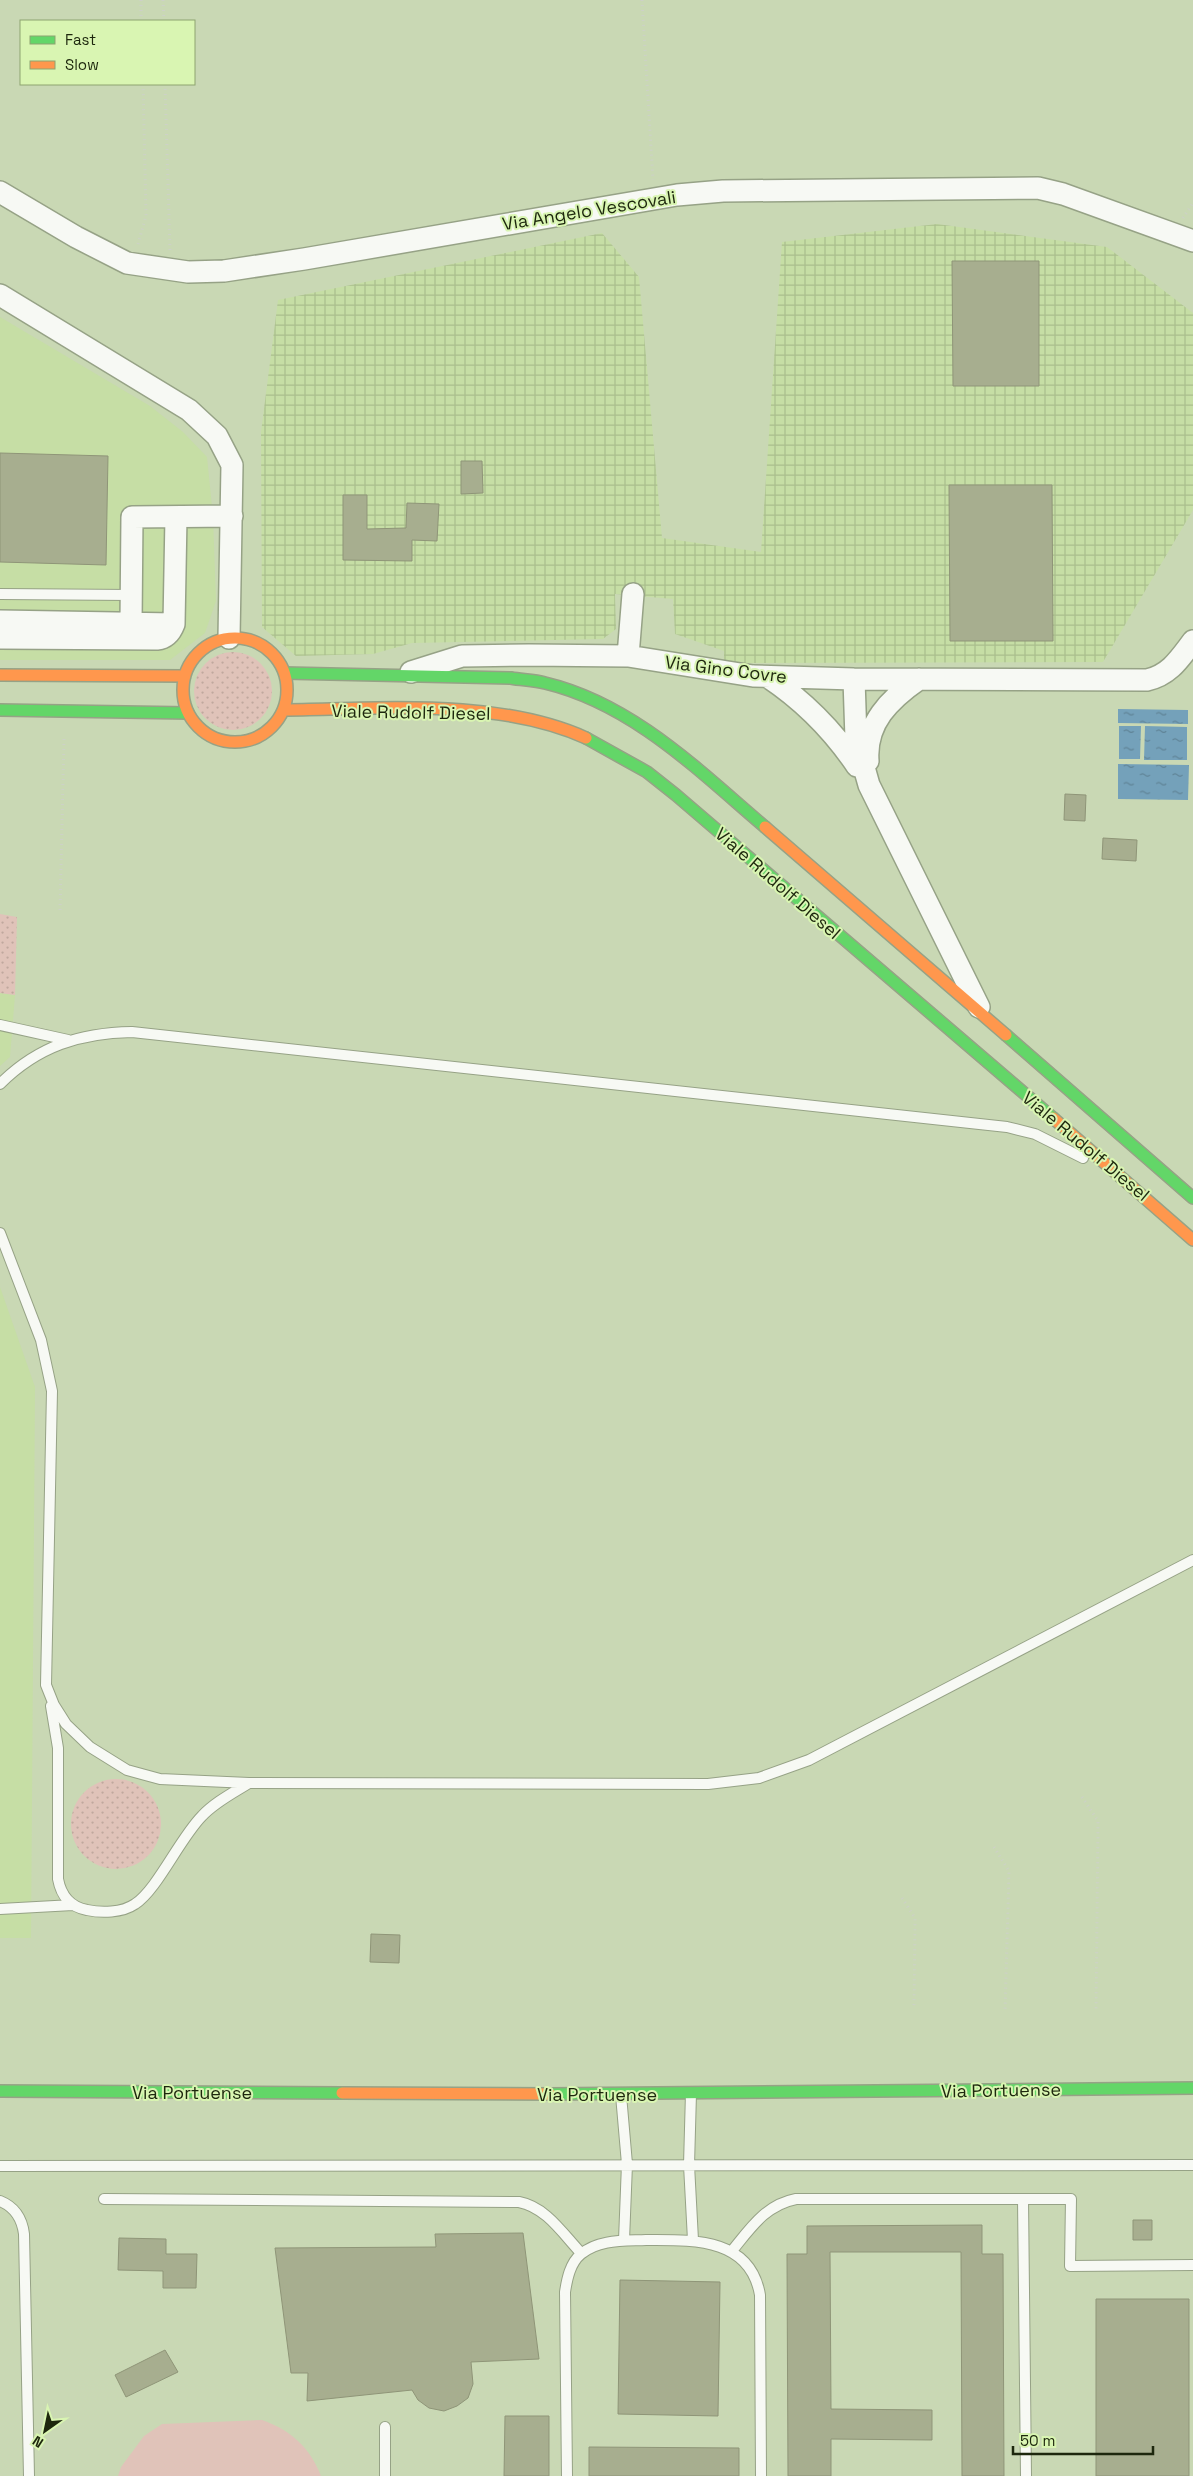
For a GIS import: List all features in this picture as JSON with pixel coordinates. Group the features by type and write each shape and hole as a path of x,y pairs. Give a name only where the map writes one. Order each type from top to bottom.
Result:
{"street":[{"name":"Via Angelo Vescovali","path":"0,192 76,237 127,263 160,270 188,272 224,271 654,198 723,191 1030,187 1063,194 1193,241"},
{"path":"0,295 189,410 217,436 232,465 229,638"},
{"path":"131,623 132,517 232,516"},
{"path":"0,638 157,639 169,634 174,624 176,517"},
{"path":"628,656 632,594"},
{"path":"0,621 174,624"},
{"path":"229,638 247,639 263,646 276,658 285,673 288,686 284,710 275,725 262,735 246,741 229,742 213,737 198,727 188,713 183,688 185,676 191,662 201,650 214,642 229,638"},
{"name":"Via Gino Covre","path":"401,675 451,658 473,655 628,656 753,676 854,679 1155,678 1170,670 1193,641"},
{"name":"Viale Rudolf Diesel","path":"285,673 528,679 571,691 625,717 691,764 1193,1198"},
{"path":"0,675 185,676"},
{"path":"768,676 804,703 823,721 839,740 870,785 982,1014"},
{"path":"854,679 856,740 870,785"},
{"path":"870,785 867,748 872,727 890,702 919,679"},
{"name":"Viale Rudolf Diesel","path":"284,710 416,709 514,715 568,730 622,756 647,772 683,801 1141,1192 1193,1240"},
{"path":"0,710 188,713"},
{"name":"Via Portuense","path":"0,2091 621,2094 1193,2088"}],"lane":[{"path":"0,594 131,595"},
{"path":"10,722 79,710"},
{"path":"4,1025 68,1040"},
{"path":"0,1084 12,1072 33,1058 68,1040 99,1034 151,1034 1007,1127 1051,1141 1141,1192"},
{"path":"1148,1158 1193,1188"},
{"path":"0,1233 41,1340 52,1391 46,1685 58,1748 58,1879 63,1896 73,1906"},
{"path":"46,1685 54,1705 73,1732 99,1754 127,1770 172,1781 249,1783 708,1784 759,1778 809,1760 1193,1560"},
{"path":"0,1909 73,1906 97,1912 133,1906 146,1894 198,1820 214,1805 249,1783"},
{"path":"691,2093 689,2165 693,2240"},
{"path":"621,2094 627,2164 624,2240"},
{"path":"0,2166 1193,2164"},
{"path":"104,2199 518,2202 534,2206 543,2212 581,2253"},
{"path":"731,2252 765,2212 779,2204 796,2199 1071,2199 1070,2266 1193,2265"},
{"path":"1023,2199 1026,2476"},
{"path":"0,2201 7,2204 20,2217 24,2234 29,2476"},
{"path":"567,2476 565,2292 569,2271 581,2253 602,2244 624,2240 693,2240 731,2252 751,2268 756,2276 760,2295 761,2476"},
{"path":"385,2426 385,2476"}],"path":[{"path":"141,0 141,20"},
{"path":"163,0 164,20"},
{"path":"642,0 654,198"},
{"path":"127,263 140,241 146,216 143,85"},
{"path":"160,270 170,261 165,85"},
{"path":"60,910 64,738"},
{"path":"1082,1797 1098,1821 1096,2012"},
{"path":"994,1846 1009,1871 1005,2012"},
{"path":"902,1898 915,1918 914,2009"}],"shaded area":[{"path":"937,224 1107,247 1193,313 1193,510 1103,662 724,663 724,651 675,634 673,599 615,594 616,629 603,639 412,643 373,654 296,656 262,627 261,432 278,300 602,233 639,277 662,538 761,552 782,242"},
{"path":"0,317 150,406 183,432 207,457 213,517 216,601 205,633 170,660 0,660"},
{"path":"233,652 248,655 261,663 269,676 272,691 269,706 261,719 248,727 233,730 218,727 205,719 197,706 194,691 197,676 205,663 218,655"},
{"path":"0,914 17,917 15,995 0,993"},
{"path":"0,993 15,995 10,1057 0,1066"},
{"path":"0,1287 35,1387 31,1938 0,1938"},
{"path":"107,1779 125,1779 141,1786 154,1799 161,1815 161,1833 154,1849 141,1862 125,1869 107,1869 91,1862 78,1849 71,1833 71,1815 78,1799 91,1786"},
{"path":"262,2420 282,2429 298,2441 311,2457 321,2476 118,2476 121,2467 144,2436 162,2424"}],"water":[{"path":"1118,709 1188,710 1188,724 1118,723"},
{"path":"1119,726 1141,726 1140,759 1119,759"},
{"path":"1145,726 1187,727 1187,760 1144,760"},
{"path":"1118,764 1189,765 1188,800 1118,799"}],"building":[{"path":"952,261 1039,261 1039,386 953,386"},
{"path":"0,453 108,456 106,565 0,562"},
{"path":"461,461 482,461 483,493 461,494"},
{"path":"949,485 1052,485 1053,641 950,641"},
{"path":"343,495 367,495 367,529 406,528 407,503 439,504 437,541 412,540 412,561 343,560"},
{"path":"1065,794 1086,795 1085,821 1064,820"},
{"path":"1103,838 1137,840 1136,861 1102,859"},
{"path":"371,1934 400,1935 399,1963 370,1962"},
{"path":"1133,2220 1152,2220 1152,2240 1133,2240"},
{"path":"982,2225 982,2254 1003,2254 1004,2476 962,2476 961,2252 830,2252 831,2409 932,2410 932,2440 831,2439 831,2476 788,2476 787,2254 807,2254 807,2226"},
{"path":"523,2233 539,2359 471,2362 473,2384 468,2398 457,2406 444,2411 429,2408 418,2400 412,2390 307,2401 308,2373 291,2373 275,2248 436,2247 435,2234"},
{"path":"119,2238 166,2239 166,2254 197,2254 196,2288 163,2288 163,2271 118,2270"},
{"path":"620,2280 720,2282 718,2416 618,2414"},
{"path":"1096,2299 1189,2299 1189,2476 1096,2476"},
{"path":"165,2350 178,2372 126,2397 115,2375"},
{"path":"505,2416 549,2416 549,2476 504,2476"},
{"path":"589,2447 739,2448 739,2476 589,2476"}],"traffic: fast":[{"path":"285,673 511,678 541,682 577,693 607,706 663,742 690,762 765,827"},
{"path":"0,710 188,713"},
{"path":"586,738 647,772 676,795 1053,1118"},
{"path":"1006,1035 1193,1198"},
{"path":"550,2094 1193,2088"},
{"path":"0,2091 342,2093"}],"traffic: slow":[{"path":"235,638 255,642 272,653 283,670 287,690 283,710 272,727 255,738 235,742 215,738 198,727 187,710 183,690 187,670 198,653 215,642 235,638"},
{"path":"0,675 185,676"},
{"path":"284,710 398,708 477,711 552,725 586,738"},
{"path":"765,827 1006,1035"},
{"path":"1053,1118 1193,1240"},
{"path":"342,2093 550,2094"}]}
